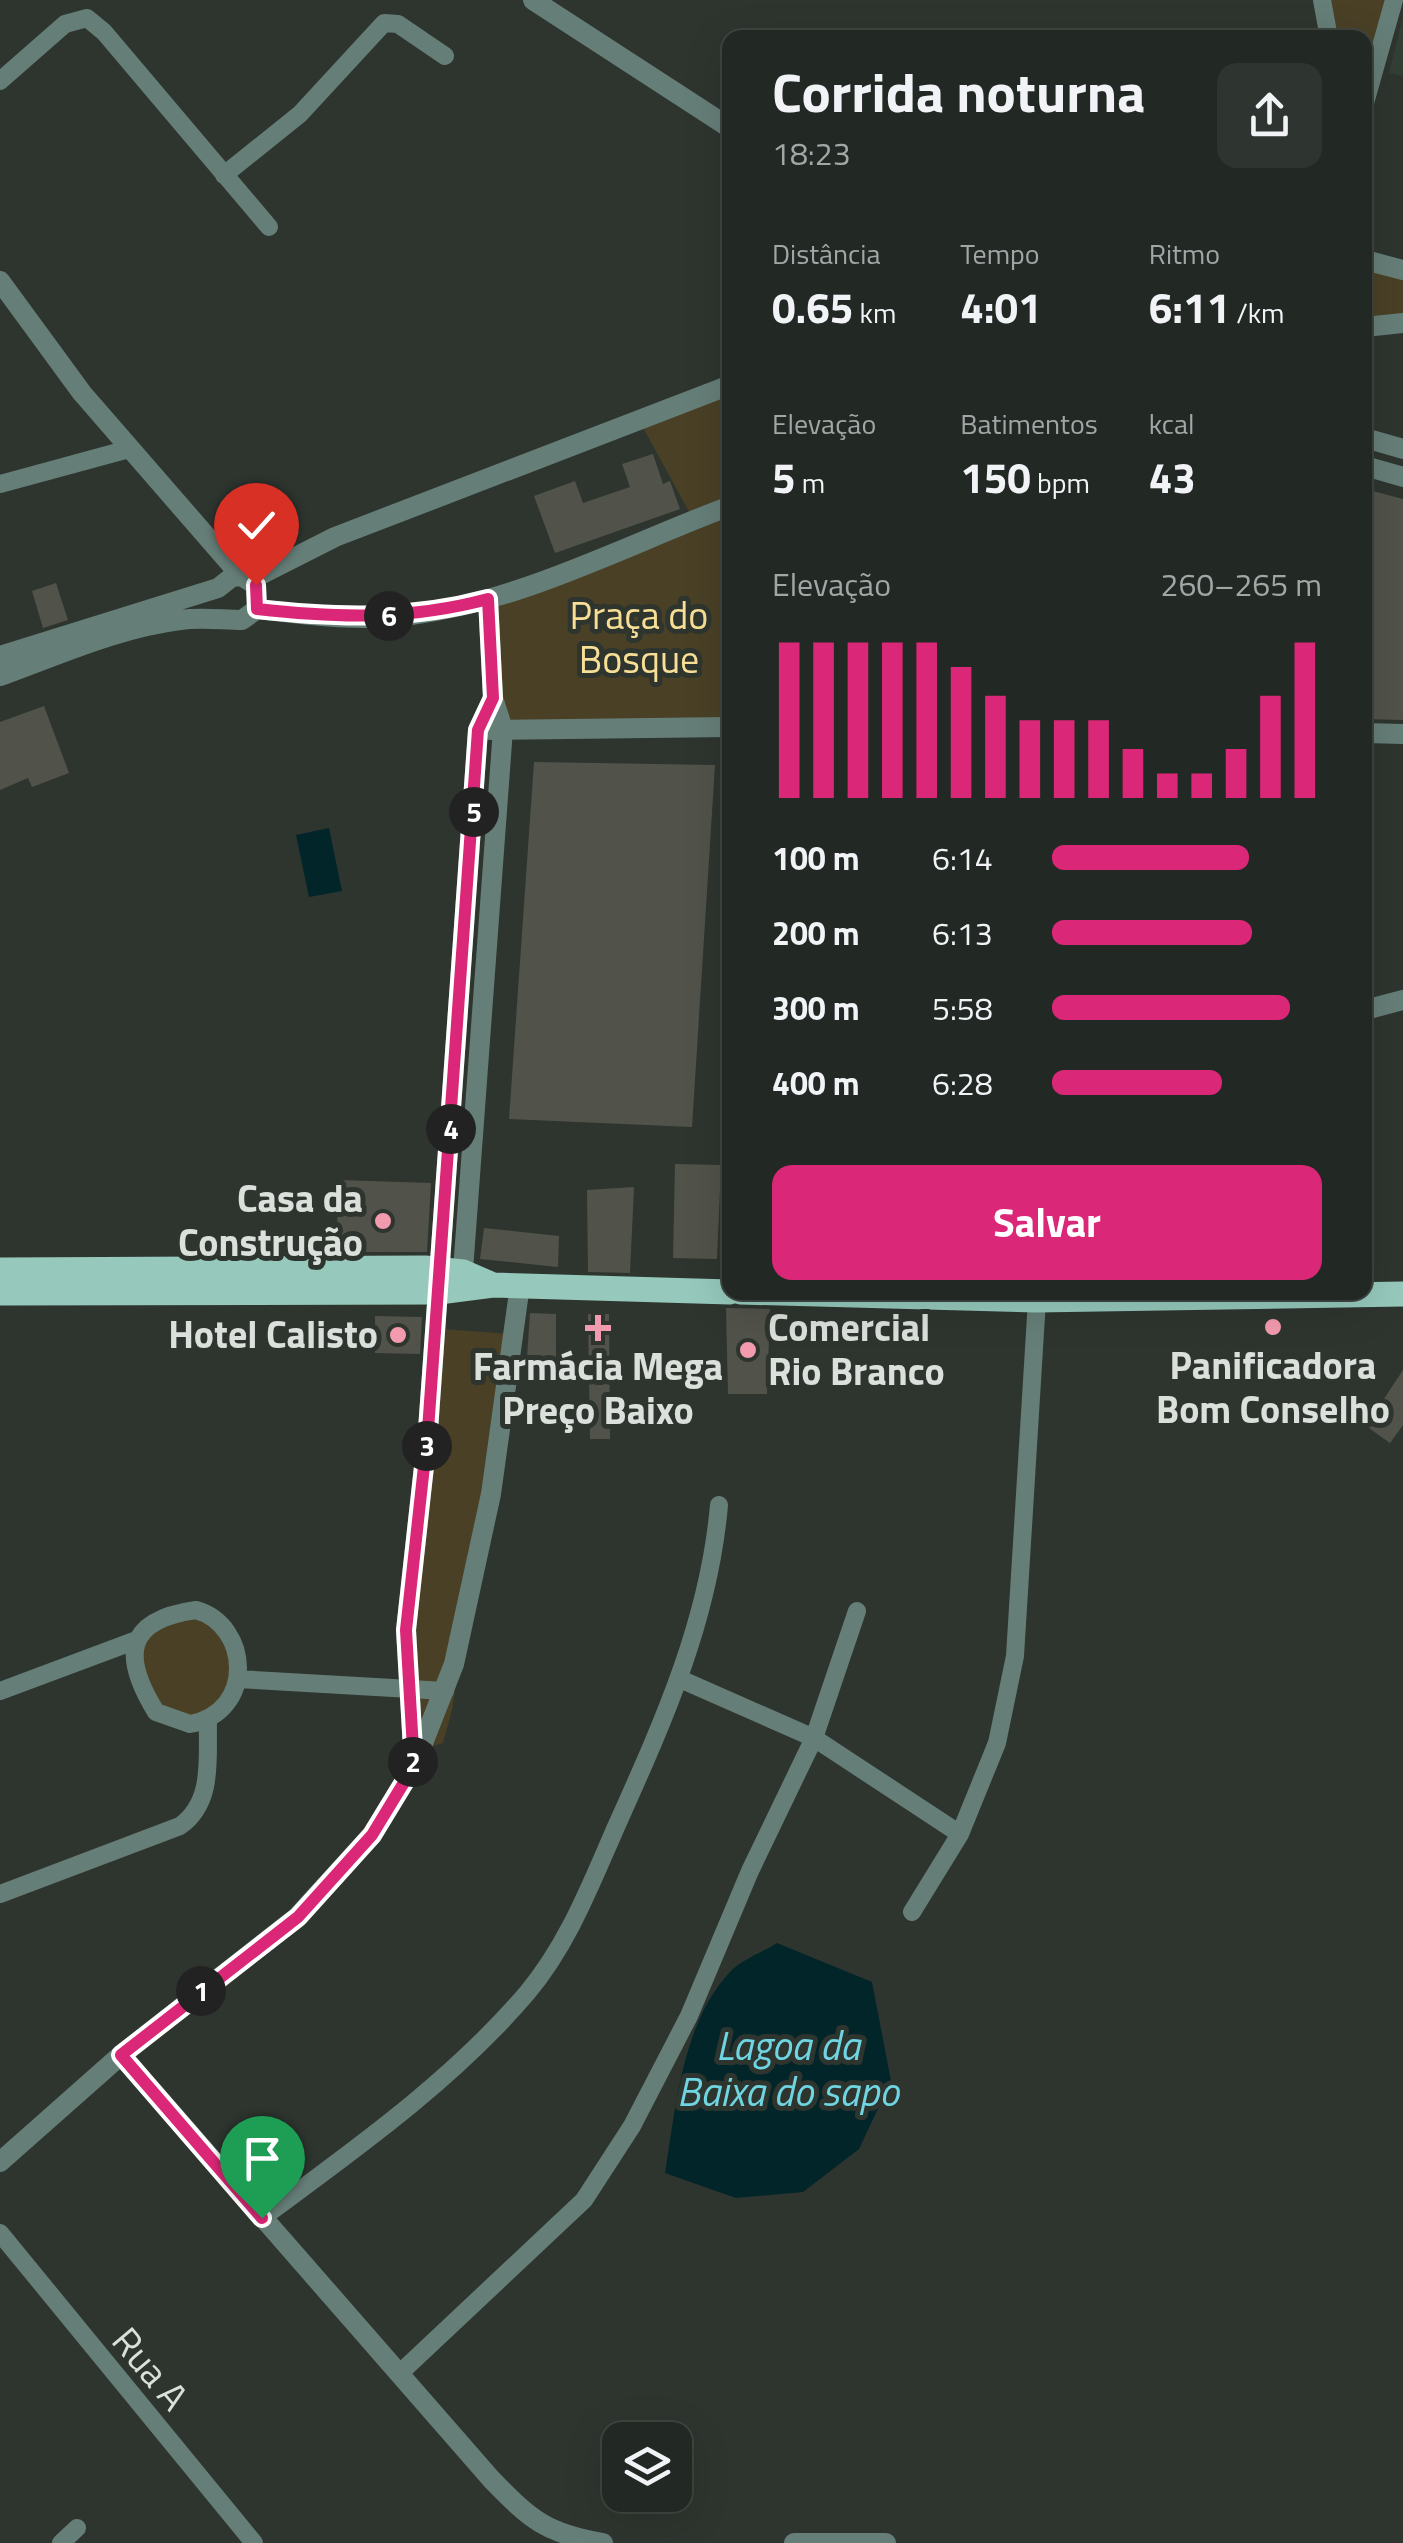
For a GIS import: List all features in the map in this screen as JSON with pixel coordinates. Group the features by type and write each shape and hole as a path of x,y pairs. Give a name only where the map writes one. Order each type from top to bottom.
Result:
{"main road":[{"path":"0,1270 224,1280 451,1281 722,1292"},
{"path":"0,1293 224,1280"},
{"path":"1372,1294 1403,1294"}],"street":[{"path":"533,0 722,123"},
{"path":"1322,0 1328,30"},
{"path":"1372,78 1394,0"},
{"path":"0,82 65,24 87,18 269,227"},
{"path":"224,175 300,114 384,23 398,24 445,56"},
{"path":"1372,262 1403,270"},
{"path":"0,281 129,449 259,593 257,609"},
{"path":"1372,326 1403,323"},
{"path":"0,656 218,588 224,581 245,578 335,537 722,388"},
{"path":"1372,440 1403,449"},
{"path":"0,484 129,449"},
{"path":"1372,468 1403,477"},
{"path":"0,676 116,633 224,616 242,620 257,609 332,617 406,616 488,599 722,509"},
{"path":"218,588 216,603 224,616"},
{"path":"414,1766 406,1686 406,1630 451,1281 503,729 493,698 488,599"},
{"path":"451,1281 478,730 493,698"},
{"path":"478,730 722,726"},
{"path":"1372,733 1403,734"},
{"path":"1372,1008 1403,1000"},
{"path":"0,2162 121,2055 298,1917 372,1835 414,1766 445,1691 490,1494 520,1285"},
{"path":"912,1912 960,1834 997,1744 1015,1656 1037,1300"},
{"path":"262,2218 378,2132 526,1994 565,1942 680,1679 706,1596 719,1505"},
{"path":"0,1691 134,1641 166,1616 196,1610 215,1615 232,1644 237,1679 234,1698 208,1721 190,1724 156,1712 134,1674 134,1641"},
{"path":"398,2374 584,2200 632,2126 690,2016 750,1871 814,1738 857,1611"},
{"path":"237,1679 445,1691"},
{"path":"680,1679 814,1738 960,1834"},
{"path":"0,1894 180,1826 192,1818 202,1803 208,1721"},
{"path":"121,2055 511,2500 560,2536 603,2543"},
{"name":"Rua A","path":"0,2233 254,2543"},
{"path":"61,2543 78,2528"},
{"path":"794,2543 886,2543"}],"shaded area":[{"path":"1403,17 1403,76 1389,73"}],"green space":[{"path":"1322,0 1394,0 1372,78 1372,30 1328,30"},
{"path":"1372,263 1403,272 1403,322 1372,326"},
{"name":"Praça do Bosque","path":"722,390 722,727 503,729 489,599 693,519 640,422"},
{"path":"443,1329 510,1334 452,1710 443,1743 413,1753 405,1670"},
{"path":"194,1614 232,1645 228,1705 187,1720 156,1712 137,1681 134,1662 141,1640 149,1632 170,1619"}],"water":[{"path":"329,828 342,891 309,897 296,835"},
{"name":"Lagoa da Baixa do sapo","path":"777,1943 872,1982 891,2081 859,2149 803,2192 736,2198 665,2173 673,2121 691,2041 714,1993 735,1968"}],"building":[{"path":"653,454 663,484 670,481 680,509 555,553 534,496 575,481 583,503 630,487 622,464"},
{"path":"1372,491 1403,499 1403,720 1372,719"},
{"path":"56,583 68,620 43,628 32,591"},
{"path":"44,706 69,773 32,787 28,778 0,790 0,722"},
{"path":"534,762 715,765 692,1127 509,1119"},
{"path":"675,1164 721,1165 717,1259 673,1258"},
{"name":"Casa da Construção","path":"339,1180 431,1183 427,1252 336,1252"},
{"path":"634,1187 630,1273 588,1272 587,1190"},
{"path":"484,1228 559,1236 558,1267 480,1259"},
{"name":"Comercial Rio Branco","path":"726,1308 770,1309 767,1394 728,1394"},
{"path":"530,1313 556,1314 556,1374 526,1372"},
{"path":"588,1314 609,1314 610,1439 590,1439"},
{"name":"Hotel Calisto","path":"375,1316 422,1317 420,1354 375,1353"},
{"path":"1403,1370 1403,1425 1390,1443 1366,1426"}],"place":[{"name":"Casa da Construção","path":"383,1221"},
{"name":"Panificadora Bom Conselho","path":"1273,1327"},
{"name":"Farmácia Mega Preço Baixo","path":"598,1328"},
{"name":"Hotel Calisto","path":"398,1335"},
{"name":"Comercial Rio Branco","path":"748,1350"}],"route":[{"path":"256,585 260,601 257,609 332,617 406,616 488,599 493,698 478,730 428,1430 406,1630 405,1670 414,1766 372,1835 298,1917 121,2055 262,2218"}]}
